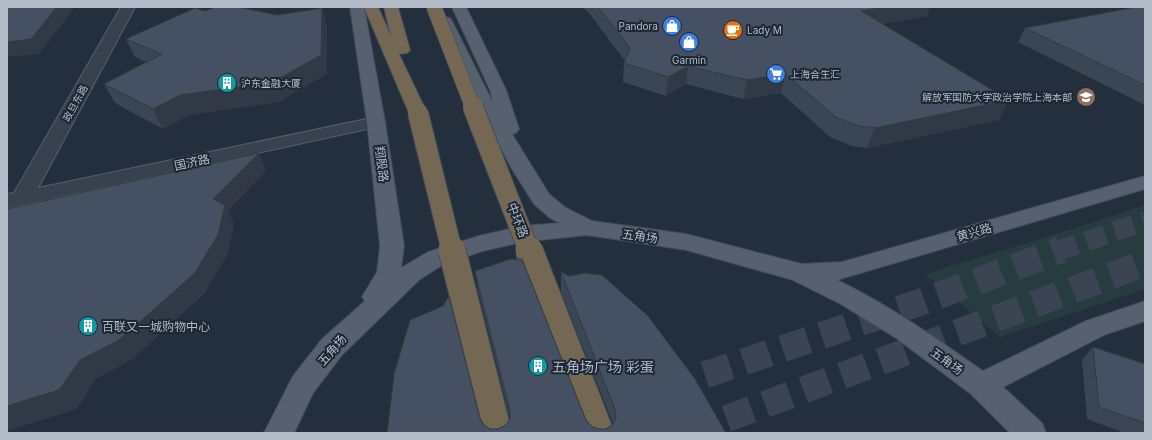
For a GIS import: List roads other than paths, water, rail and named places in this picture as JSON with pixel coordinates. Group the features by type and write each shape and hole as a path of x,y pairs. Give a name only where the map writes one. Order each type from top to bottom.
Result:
{"highway":[{"path":"372,7 418,113"},
{"path":"391,7 498,433"},
{"name":"中环路","path":"434,7 600,433"},
{"path":"443,7 472,104"}],"main road":[{"name":"翔殷路","path":"357,7 376,122 392,246 389,272 364,315"},
{"path":"439,7 479,93 522,169 541,199 558,214 587,228"},
{"path":"459,7 498,90 522,169"},
{"name":"黄兴路","path":"801,273 842,270 1145,182"},
{"name":"五角场","path":"279,433 303,385 332,347 364,315 410,274 436,258 479,244 522,234 587,228 686,242 801,273 848,296 905,331 981,385 1031,433"},
{"path":"981,385 1095,328 1145,311"}],"street":[{"name":"政旦东路","path":"14,200 128,7"},
{"name":"国济路","path":"14,200 376,122"}],"tunnel":[{"path":"1058,251 1145,221"},
{"path":"666,388 924,301 1061,250"},
{"path":"688,433 1145,263"}],"place":[{"name":"Pandora","path":"672,26"},
{"name":"Lady M","path":"733,30"},
{"name":"Garmin","path":"689,42"},
{"name":"上海合生汇","path":"776,74"},
{"name":"沪东金融大厦","path":"227,83"},
{"name":"解放军国防大学政治学院上海本部","path":"1086,97"},
{"name":"百联又一城购物中心","path":"88,326"},
{"name":"五角场广场 彩蛋","path":"538,366"}]}
